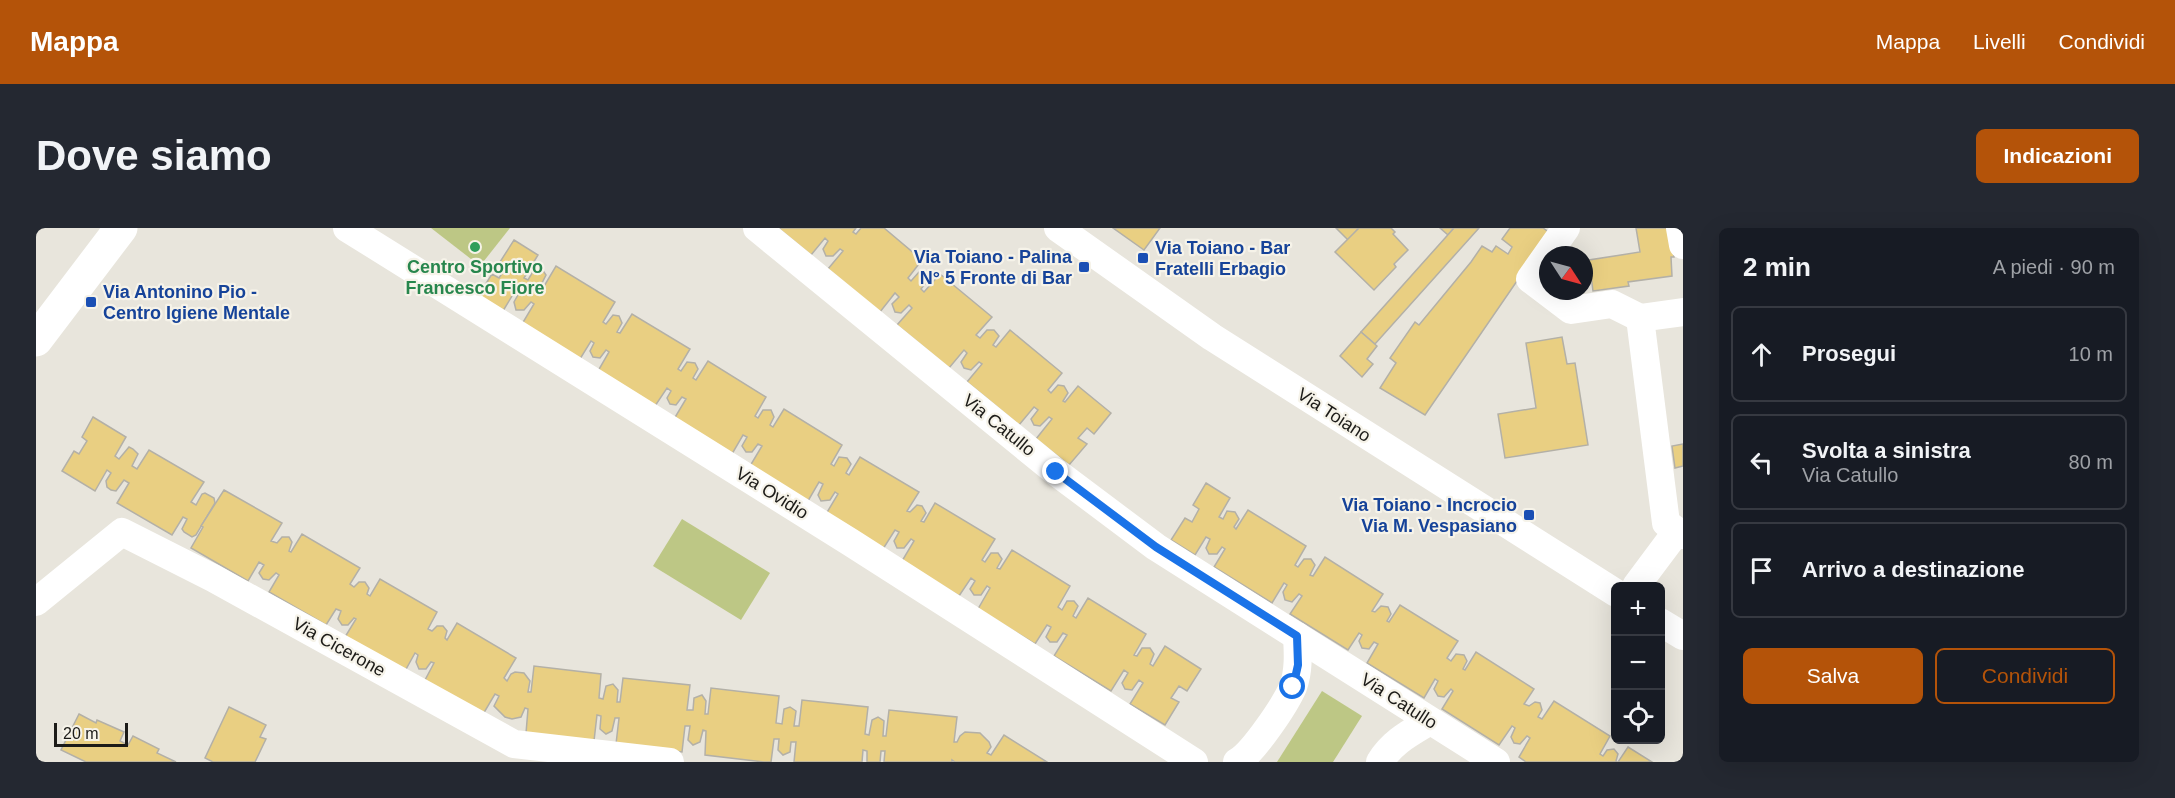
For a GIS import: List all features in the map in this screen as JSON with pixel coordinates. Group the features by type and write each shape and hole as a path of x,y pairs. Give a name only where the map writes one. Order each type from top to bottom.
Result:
{"street":[{"path":"36,340 121,228"},
{"name":"Via Ovidio","path":"346,228 850,542 1194,762"},
{"name":"Via Catullo","path":"757,228 1065,478 1156,547 1496,762"},
{"name":"Via Toiano","path":"1058,228 1212,337 1611,590"},
{"path":"1566,228 1530,279 1571,310 1612,304 1640,318 1683,312"},
{"path":"1680,228 1683,245"},
{"path":"1639,582 1680,533 1666,523 1640,318"},
{"name":"Via Cicerone","path":"36,602 122,532 213,578 514,744 670,762"},
{"path":"1665,625 1683,636"},
{"path":"1237,762 1259,742 1293,687 1298,665 1297,636"},
{"path":"1380,762 1388,749 1430,721"}],"green space":[{"name":"Centro Sportivo Francesco Fiore","path":"431,228 510,228 480,266"},
{"path":"682,519 770,573 741,620 653,566"},
{"path":"1322,691 1362,716 1333,762 1277,762"}],"building":[{"path":"778,228 856,228 853,232 856,234 861,228 884,228 922,260 908,278 911,281 919,272 926,273 928,280 921,289 924,292 940,274 992,317 976,335 980,338 987,330 994,330 999,336 993,345 996,347 1010,330 1062,373 1048,390 1051,393 1058,385 1064,386 1068,393 1063,401 1065,402 1078,386 1111,413 1094,434 1087,428 1078,438 1087,444 1069,465 1036,439 1052,419 1049,417 1040,426 1034,425 1031,419 1038,410 1034,407 1019,425 967,382 982,364 979,362 971,370 964,368 961,362 967,353 964,350 949,368 897,325 912,308 909,305 901,313 895,312 892,304 899,297 895,293 880,312 828,269 843,251 840,249 833,256 826,256 823,249 828,241 825,238 811,255"},
{"path":"1113,228 1160,228 1144,250"},
{"path":"1336,228 1359,228 1348,240"},
{"path":"1359,228 1391,228 1395,232 1393,234 1408,250 1394,264 1396,267 1374,290 1335,252"},
{"path":"1440,228 1454,228 1448,235"},
{"path":"1454,228 1479,228 1375,344 1361,332"},
{"path":"1510,228 1543,228 1550,233 1425,415 1380,388 1396,363 1390,358 1415,322 1419,325 1482,246 1492,252 1496,246 1508,254 1512,247 1502,239"},
{"path":"1636,228 1670,228 1674,257 1671,257 1672,276 1628,282 1629,286 1593,291 1593,259 1640,252"},
{"path":"514,240 538,255 524,278 528,280 535,268 542,269 546,275 540,287 543,288 556,266 615,302 603,322 606,324 613,315 619,316 622,323 617,332 620,333 632,314 690,349 678,369 681,371 687,362 695,363 698,369 693,378 696,380 708,361 766,397 755,416 758,418 763,410 771,410 774,417 770,425 773,427 784,409 842,445 831,464 834,466 839,457 847,458 851,464 846,473 849,475 860,457 919,492 907,511 910,512 917,505 922,506 926,513 921,521 924,522 935,503 995,539 982,560 985,562 991,553 998,553 1002,559 997,568 1000,569 1012,550 1070,586 1058,607 1062,610 1067,601 1074,601 1078,606 1073,616 1076,618 1088,598 1146,634 1134,655 1137,656 1142,648 1150,648 1154,654 1150,664 1153,666 1165,646 1201,669 1187,691 1179,686 1171,698 1179,702 1165,725 1130,704 1143,683 1139,680 1132,690 1125,689 1122,683 1128,673 1124,670 1111,691 1054,656 1067,635 1063,633 1057,642 1050,642 1046,637 1051,627 1047,625 1035,644 978,609 990,588 987,586 981,595 974,595 970,589 975,581 971,578 959,596 902,561 914,541 911,539 904,548 897,548 894,541 899,532 895,530 883,549 826,514 838,494 835,492 830,500 821,501 818,495 823,484 819,482 808,501 750,466 762,446 758,444 752,452 746,452 742,446 747,437 743,435 732,454 674,419 686,399 682,397 676,405 670,404 667,398 671,391 667,388 655,406 598,371 609,352 606,350 600,358 593,357 590,351 594,343 591,341 580,359 522,324 534,304 531,302 524,310 516,310 514,302 519,293 515,291 503,311 478,296 492,274 499,278 507,266 500,262"},
{"path":"1361,332 1377,346 1367,359 1373,364 1362,377 1340,356"},
{"path":"1562,337 1567,364 1575,363 1588,445 1505,458 1498,414 1536,408 1526,343"},
{"path":"93,417 126,437 115,456 119,459 129,447 133,449 138,454 132,466 137,469 149,450 204,482 191,502 196,505 205,493 214,498 215,503 196,535 192,537 184,532 182,529 187,519 183,517 172,535 117,503 129,483 124,480 116,491 111,490 107,487 106,481 111,473 107,470 95,491 62,471 74,451 79,454 87,441 82,437"},
{"path":"1683,444 1683,466 1675,468 1672,446"},
{"path":"1206,483 1230,498 1219,517 1223,519 1227,511 1235,512 1239,519 1234,527 1236,529 1248,510 1306,546 1295,565 1298,567 1304,559 1311,559 1315,565 1310,575 1313,576 1325,557 1383,594 1372,611 1375,612 1381,606 1388,607 1391,614 1387,621 1389,622 1400,605 1458,641 1447,658 1451,661 1456,654 1464,655 1467,661 1463,669 1465,670 1476,652 1534,689 1524,704 1529,706 1535,702 1540,703 1542,710 1538,717 1542,719 1554,701 1610,736 1600,754 1603,756 1607,750 1614,749 1618,754 1617,762 1526,762 1519,757 1530,738 1527,736 1520,744 1514,743 1511,737 1515,728 1512,726 1499,745 1442,709 1453,691 1451,689 1444,697 1438,696 1434,689 1438,681 1435,679 1424,698 1367,663 1378,644 1374,642 1369,649 1362,648 1359,641 1362,635 1359,633 1348,650 1290,614 1302,596 1299,594 1292,602 1285,600 1283,592 1287,585 1284,583 1272,603 1214,567 1225,549 1222,547 1217,554 1209,554 1206,548 1210,539 1206,537 1195,555 1171,540 1185,518 1192,522 1199,509 1193,505"},
{"path":"224,490 282,523 271,541 277,543 282,537 289,537 292,542 289,551 291,552 302,534 360,568 350,584 354,587 359,582 365,582 369,588 367,594 370,596 380,579 437,612 428,629 432,631 437,626 443,626 447,631 445,638 447,640 457,623 516,658 504,678 507,681 515,672 524,673 530,681 528,692 531,692 534,666 601,674 599,698 603,699 606,686 613,684 618,690 617,702 620,702 623,678 690,685 687,710 693,710 694,698 702,695 706,701 705,714 708,714 711,688 779,696 776,723 782,724 784,709 790,707 796,711 794,726 799,726 802,700 868,707 865,734 869,735 872,720 878,717 884,721 883,736 886,736 889,710 957,717 954,742 957,742 965,732 980,733 989,742 991,747 987,753 991,755 1004,735 1047,762 955,762 952,760 952,762 884,762 885,751 881,751 880,762 867,762 867,751 863,750 862,762 794,762 796,742 791,742 790,752 783,755 778,750 779,739 774,739 771,762 764,762 705,755 706,731 703,730 700,742 693,745 688,740 690,726 685,726 682,752 616,744 619,718 615,718 612,731 606,734 600,729 601,716 597,715 594,741 526,733 528,709 525,708 521,717 512,719 505,717 494,706 499,696 495,694 482,716 424,682 434,663 431,662 426,669 419,669 416,662 418,655 415,653 405,671 345,637 356,619 354,618 348,625 342,625 338,619 341,611 336,609 326,625 269,592 279,575 276,573 269,580 263,579 259,573 264,565 259,562 248,581 191,548 203,527 201,526"},
{"path":"229,707 266,725 260,737 266,739 255,762 213,762 205,758"},
{"path":"79,714 96,723 97,720 124,732 120,741 128,745 133,736 159,749 157,753 176,762 86,762 61,750"},
{"path":"1628,747 1652,762 1618,762"}],"place":[{"name":"Centro Sportivo Francesco Fiore","path":"475,247"},
{"name":"Via Toiano - Bar Fratelli Erbagio","path":"1143,258"},
{"name":"Via Toiano - Palina N° 5 Fronte di Bar","path":"1084,267"},
{"name":"Via Antonino Pio - Centro Igiene Mentale","path":"91,302"},
{"name":"Via Toiano - Incrocio Via M. Vespasiano","path":"1529,515"}],"route":[{"path":"1056,472 1156,547 1297,636 1298,665 1293,687"}]}
